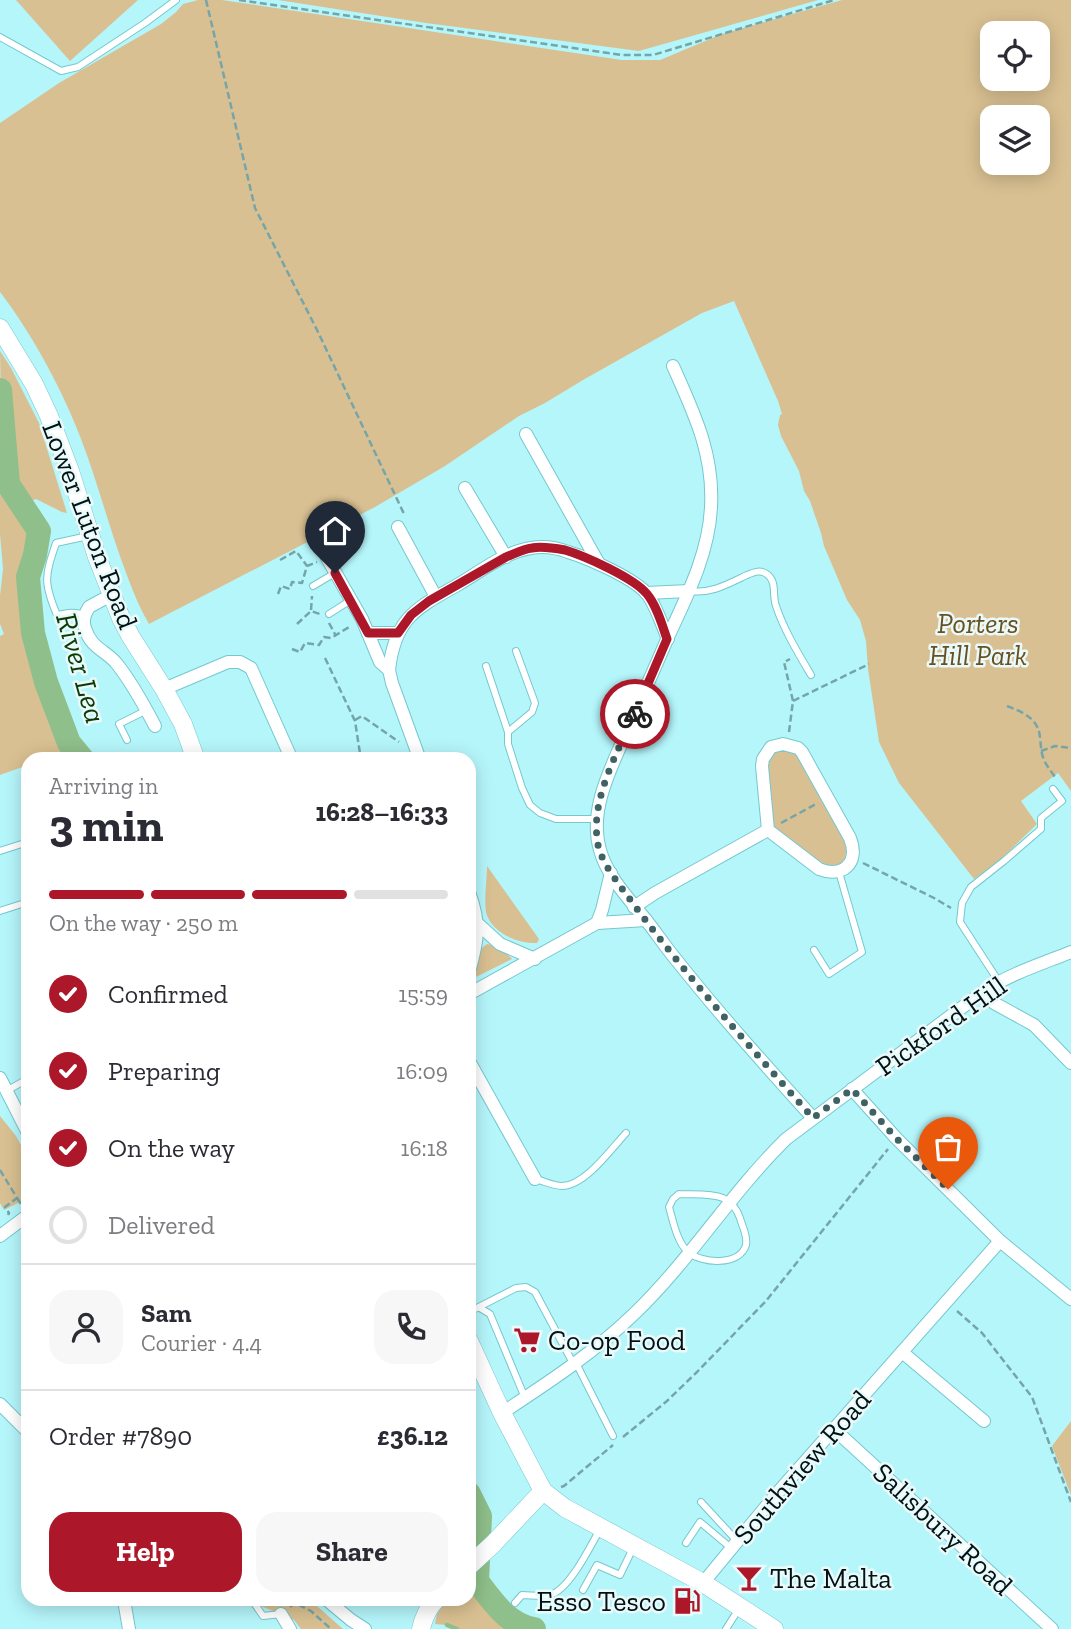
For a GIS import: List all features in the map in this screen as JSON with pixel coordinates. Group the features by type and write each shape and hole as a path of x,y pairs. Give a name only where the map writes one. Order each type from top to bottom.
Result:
{"main road":[{"name":"Lower Luton Road","path":"0,328 49,415 111,595 131,637 183,724 193,752"},
{"path":"476,1356 543,1492 565,1508 703,1583 774,1629"},
{"path":"476,1560 543,1492"},
{"path":"421,1629 431,1606"}],"street":[{"path":"673,366 705,446 711,477 709,529 689,591 614,761 599,802 597,838 611,873 634,907 737,1032 813,1118"},
{"path":"526,434 599,564"},
{"path":"465,488 506,557"},
{"path":"398,527 436,597"},
{"path":"567,551 583,535"},
{"path":"416,752 389,670 391,652 398,633 411,615 436,597 506,557 531,548 556,549 599,564 629,580 646,593 667,639"},
{"path":"327,558 362,619 380,662 389,670"},
{"path":"646,593 689,591"},
{"path":"111,595 89,607 84,625 95,646 117,664 155,726"},
{"path":"368,633 398,633"},
{"path":"164,690 228,662 246,664 251,668 288,752"},
{"path":"787,744 802,752 827,798 850,838 854,852 849,865 839,872 818,869 768,830 762,766 771,747 787,744"},
{"path":"634,907 768,830"},
{"path":"597,923 611,873"},
{"path":"476,912 476,946"},
{"path":"476,991 597,923 646,920"},
{"path":"478,924 500,944 535,959"},
{"name":"Pickford Hill","path":"502,1413 575,1364 637,1312 762,1163 786,1139 984,991 1024,970 1071,951"},
{"path":"984,991 994,1003 1034,1025 1071,1063"},
{"path":"476,1074 535,1179"},
{"path":"0,1078 21,1120"},
{"path":"852,1089 896,1138 1000,1241 1071,1299"},
{"path":"0,1236 21,1220"},
{"name":"Southview Road","path":"703,1583 734,1544 1000,1241"},
{"path":"902,1352 984,1421"},
{"path":"0,1404 21,1425"},
{"name":"Salisbury Road","path":"835,1430 1052,1629"},
{"path":"125,1606 130,1629"},
{"path":"335,1606 365,1629"},
{"path":"281,1614 290,1629"}],"lane":[{"path":"0,37 61,71 78,67 176,0"},
{"path":"85,615 71,612 57,615 46,582 56,543 90,535"},
{"path":"689,591 710,591 753,572 766,574 774,584 775,604 811,675"},
{"path":"313,586 335,573"},
{"path":"329,614 351,600"},
{"path":"508,732 532,712 535,703 516,651"},
{"path":"486,666 508,732 508,744 530,805 540,813 556,819 597,819"},
{"path":"127,740 119,724 146,710"},
{"path":"999,982 960,922 962,903 971,887 1041,829 1041,818 1062,801 1053,789"},
{"path":"0,851 21,844"},
{"path":"814,950 829,975 862,951 839,872"},
{"path":"0,911 21,904"},
{"path":"6,1091 21,1083"},
{"path":"535,1179 559,1186 571,1185 583,1179 626,1133"},
{"path":"679,1194 720,1197 730,1202 737,1212 746,1237 744,1248 732,1259 722,1262 689,1253 681,1242 672,1219 669,1207 673,1199 679,1194"},
{"path":"476,1309 516,1288 526,1287 535,1292 613,1436"},
{"path":"480,1308 490,1314 525,1398"},
{"path":"701,1502 734,1544"},
{"path":"685,1543 700,1522 734,1544"},
{"path":"515,1602 522,1595 550,1595 556,1592 573,1576 601,1528"},
{"path":"583,1590 597,1564 620,1575 635,1546"},
{"path":"256,1606 263,1616 281,1614"},
{"path":"726,1629 740,1606"}],"path":[{"path":"205,0 255,208 318,332 405,515 398,527"},
{"path":"239,0 622,55 653,55 834,0"},
{"path":"280,560 296,551 307,566"},
{"path":"307,566 327,558"},
{"path":"278,594 281,586 290,589 292,582 302,583 307,566"},
{"path":"297,624 311,611 325,616 335,636"},
{"path":"292,649 300,652 305,643 319,645 324,636 331,638 362,619"},
{"path":"787,744 793,701 784,662 799,654"},
{"path":"325,658 355,721 360,752"},
{"path":"793,701 869,664"},
{"path":"1007,706 1025,713 1035,722 1040,733 1041,751 1056,777 1053,789"},
{"path":"355,721 362,716 400,743 412,739"},
{"path":"1041,751 1055,746 1071,748"},
{"path":"768,830 827,798"},
{"path":"852,859 934,898 951,908 960,922"},
{"path":"543,1492 564,1486 667,1401 734,1336 766,1301 896,1138"},
{"path":"0,1170 21,1204"},
{"path":"0,1223 9,1213 5,1207 17,1198"},
{"path":"946,1302 982,1333 1032,1397 1071,1502"},
{"path":"281,1614 290,1606"},
{"path":"303,1606 331,1629"}],"green space":[{"path":"16,0 138,0 70,61"},
{"name":"Porters Hill Park","path":"198,0 222,0 622,60 660,60 722,34 842,0 1071,0 1071,791 1058,773 1021,801 1037,824 995,865 974,879 899,783 879,742 866,641 860,620 847,600 824,546 799,471 781,436 778,425 782,414 778,401 734,301 702,313 519,416 445,466 375,507 149,624 128,577 71,415 39,350 0,292 0,123 59,83 161,24 183,4"},
{"path":"278,0 818,0 639,51"},
{"path":"0,351 39,423 67,513 36,499 21,505 8,484 1,404"},
{"path":"0,463 4,492 25,515 33,532 32,547 23,564 23,600 29,636 42,683 64,747 69,752 21,752 21,768 0,775 0,636 4,634 0,624 3,569"},
{"path":"785,750 802,759 846,839 845,856 840,864 830,865 806,853 774,827 771,821 768,762 773,753"},
{"path":"487,866 539,939 537,943 522,942 506,936 493,926 485,907"},
{"path":"487,944 493,946 512,959 476,977 482,948"},
{"path":"0,1116 21,1145 21,1202 4,1210 0,1203"},
{"path":"1071,1421 1071,1495 1052,1446"},
{"path":"476,1590 504,1620 519,1629 457,1629 435,1624 437,1614 443,1606 476,1606"},
{"path":"261,1606 317,1606 343,1629 301,1629 294,1620"}],"waterway":[{"name":"River Lea","path":"0,390 8,484 39,531 28,577 33,633 46,682 69,743 76,752"},
{"name":"River Lea","path":"476,1508 480,1516 477,1581 508,1617 534,1629"},
{"path":"447,1625 457,1629"}],"way so far":[{"path":"635,714 599,802 597,838 611,873 677,961 813,1118 852,1089 896,1138 948,1189"}],"place":[{"name":"Co-op Food","path":"527,1340"},
{"name":"The Malta","path":"749,1578"},
{"name":"Esso Tesco","path":"687,1601"}],"route":[{"path":"335,573 368,633 398,633 403,623 429,601 519,552 531,548 556,549 599,564 629,580 646,593 667,639 635,714"}]}
